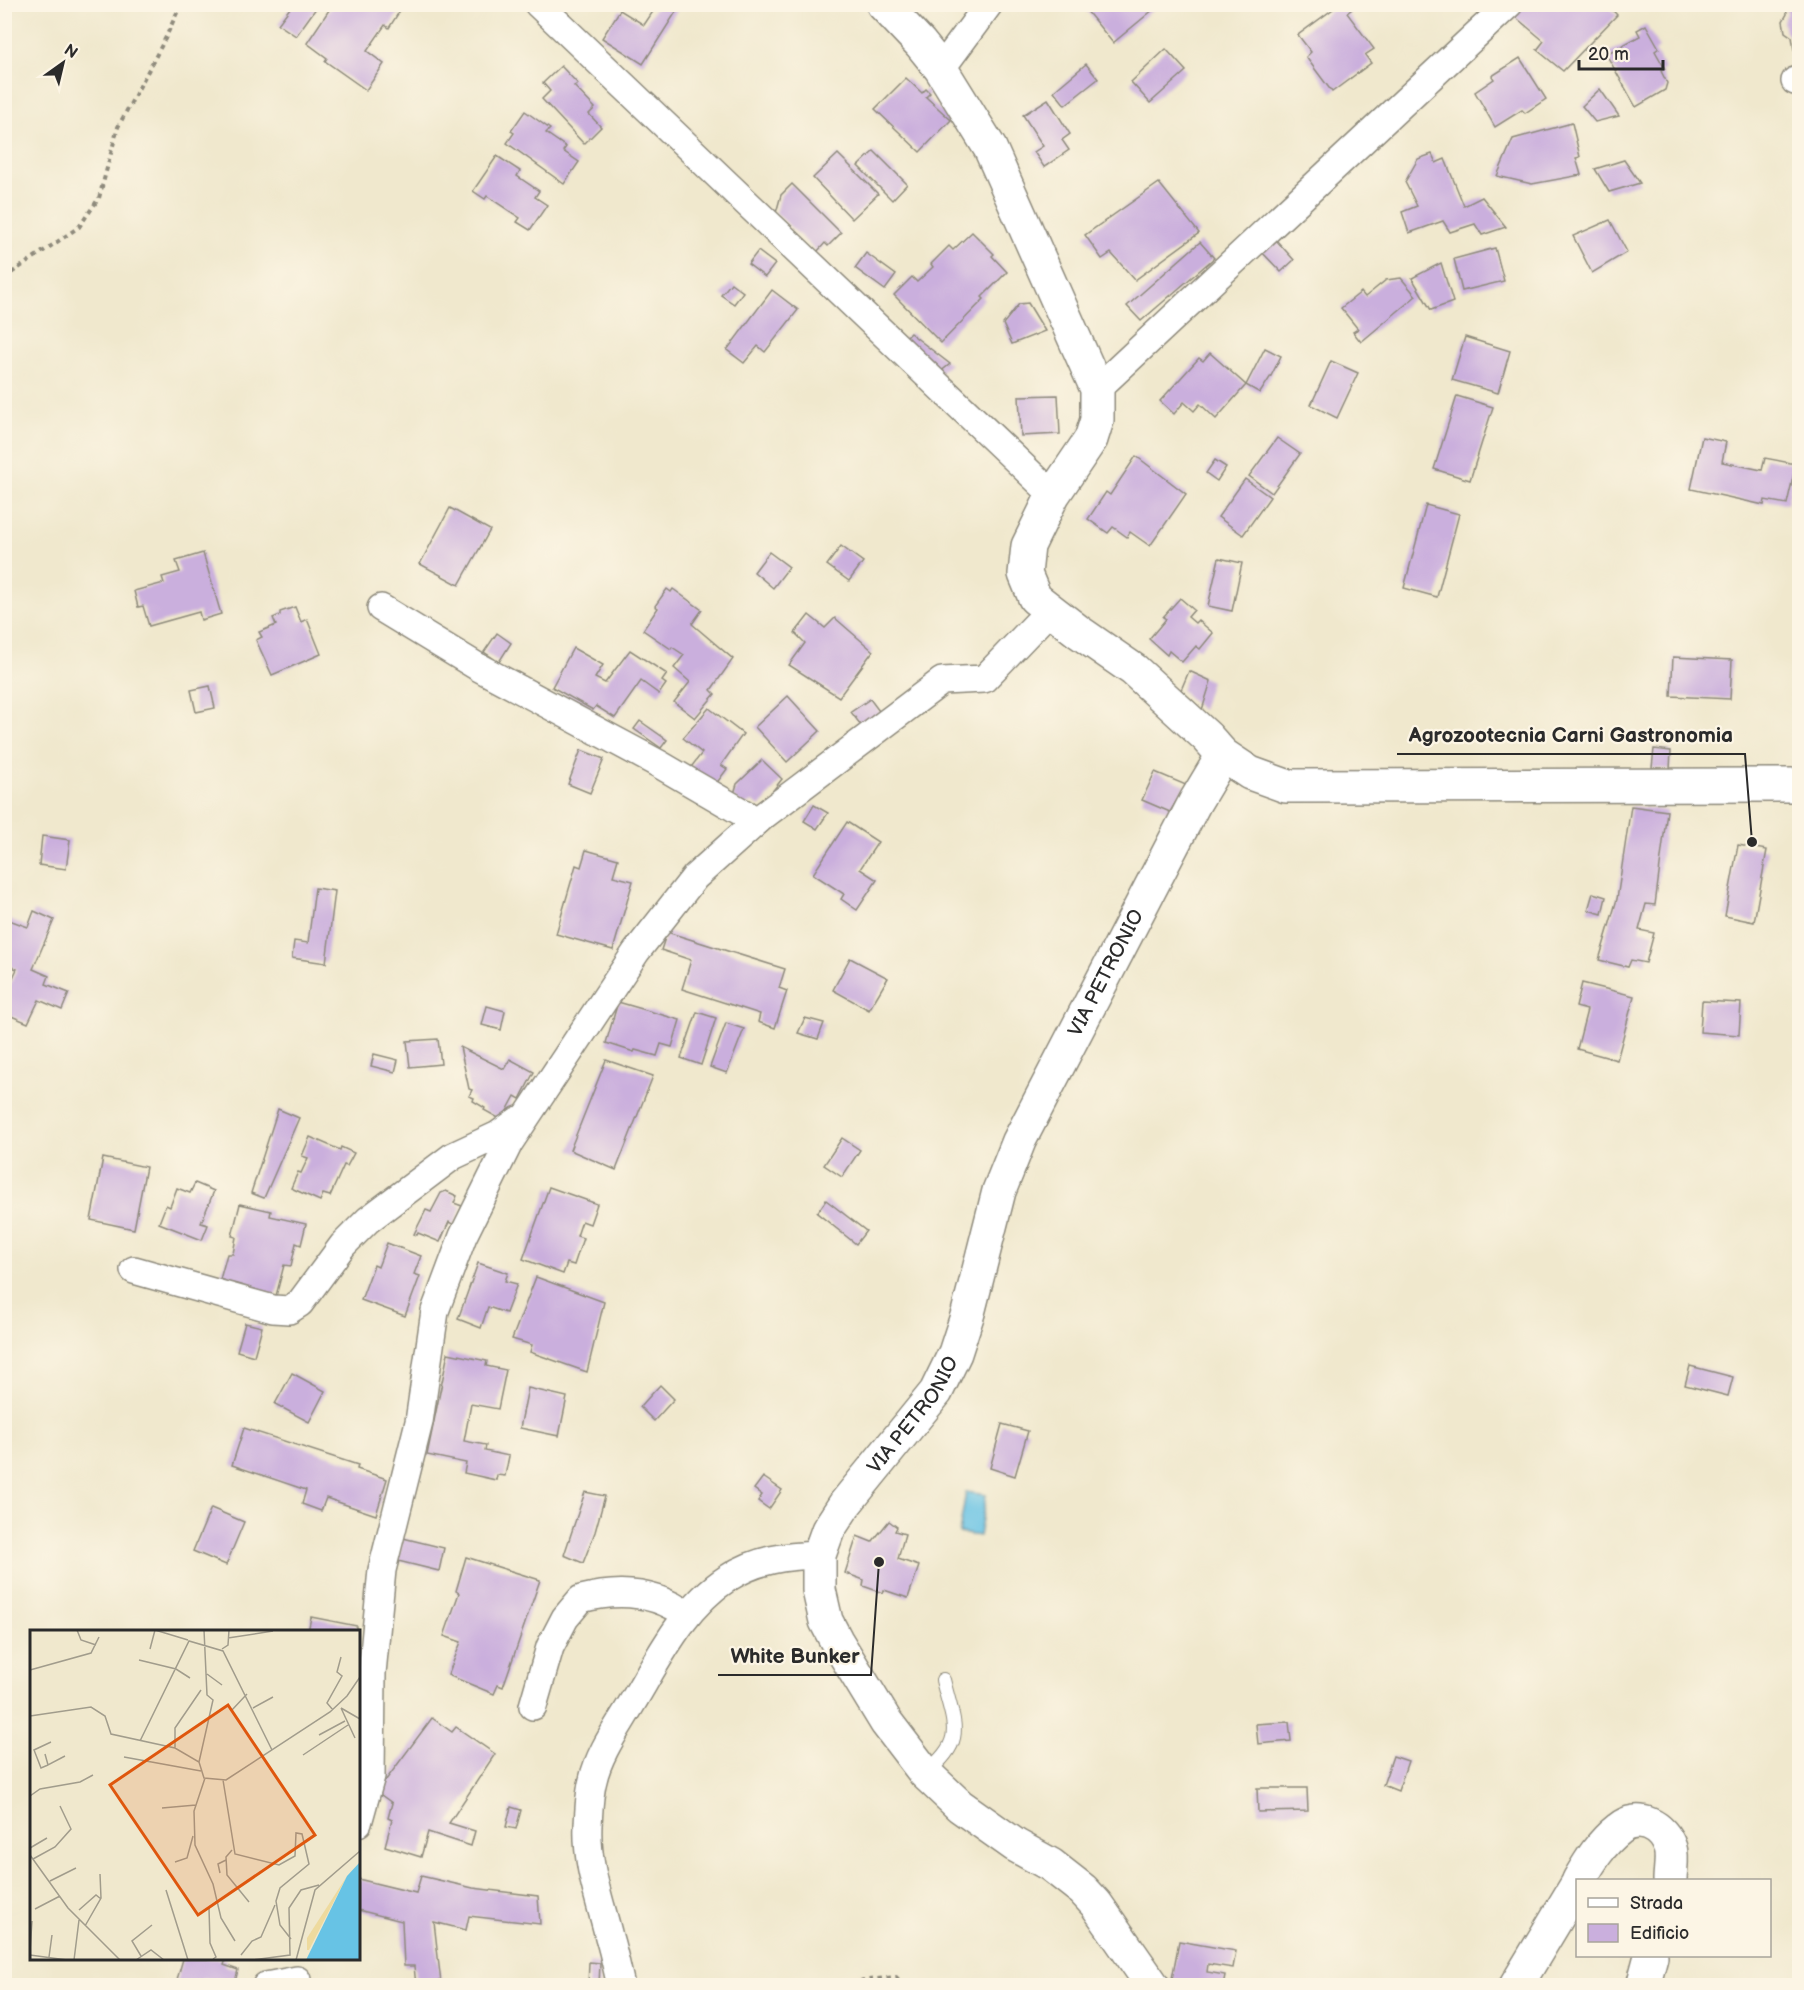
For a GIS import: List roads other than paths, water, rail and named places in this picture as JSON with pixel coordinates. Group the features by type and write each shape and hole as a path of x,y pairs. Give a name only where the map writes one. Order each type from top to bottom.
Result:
{"street":[{"path":"538,4 1053,495"},
{"path":"883,4 941,69 990,148 1098,389 1098,420 1091,439 1053,495 1028,546 1025,574 1035,598 1134,670 1224,754 1250,773 1286,786 1800,784"},
{"path":"941,69 989,4"},
{"path":"1098,389 1509,4"},
{"path":"381,608 478,667 659,764 758,821"},
{"path":"360,1816 371,1776 372,1673 382,1570 419,1422 435,1311 463,1236 509,1143 636,952 695,877 758,821 942,681 984,679 1050,610"},
{"name":"VIA PETRONIO","path":"1153,1986 1096,1904 1083,1890 1051,1865 1015,1845 960,1806 925,1773 886,1722 826,1621 819,1590 819,1555 828,1530 845,1504 936,1392 955,1353 968,1313 999,1191 1018,1141 1195,802 1224,754"},
{"path":"134,1270 273,1309 289,1310 300,1303 343,1245 368,1220 453,1156 498,1135 528,1114"},
{"path":"621,1986 589,1862 588,1828 592,1782 597,1768 620,1722 667,1644 687,1615 710,1591 729,1577 750,1566 780,1556 819,1555"},
{"path":"533,1706 550,1647 565,1618 581,1599 618,1592 646,1596 676,1607 687,1615"},
{"path":"1580,1879 1598,1850 1620,1827 1636,1822 1650,1823 1664,1836 1671,1850 1670,1879"},
{"path":"1515,1986 1576,1885"},
{"path":"1643,1986 1651,1957"},
{"path":"266,1986 300,1975"}],"lane":[{"path":"925,1773 948,1753 955,1730 943,1680"}],"water":[{"path":"966,1492 986,1495 979,1536 959,1533"}],"place":[{"name":"Agrozootecnia Carni Gastronomia","path":"1752,842"},
{"name":"White Bunker","path":"879,1562"}]}
